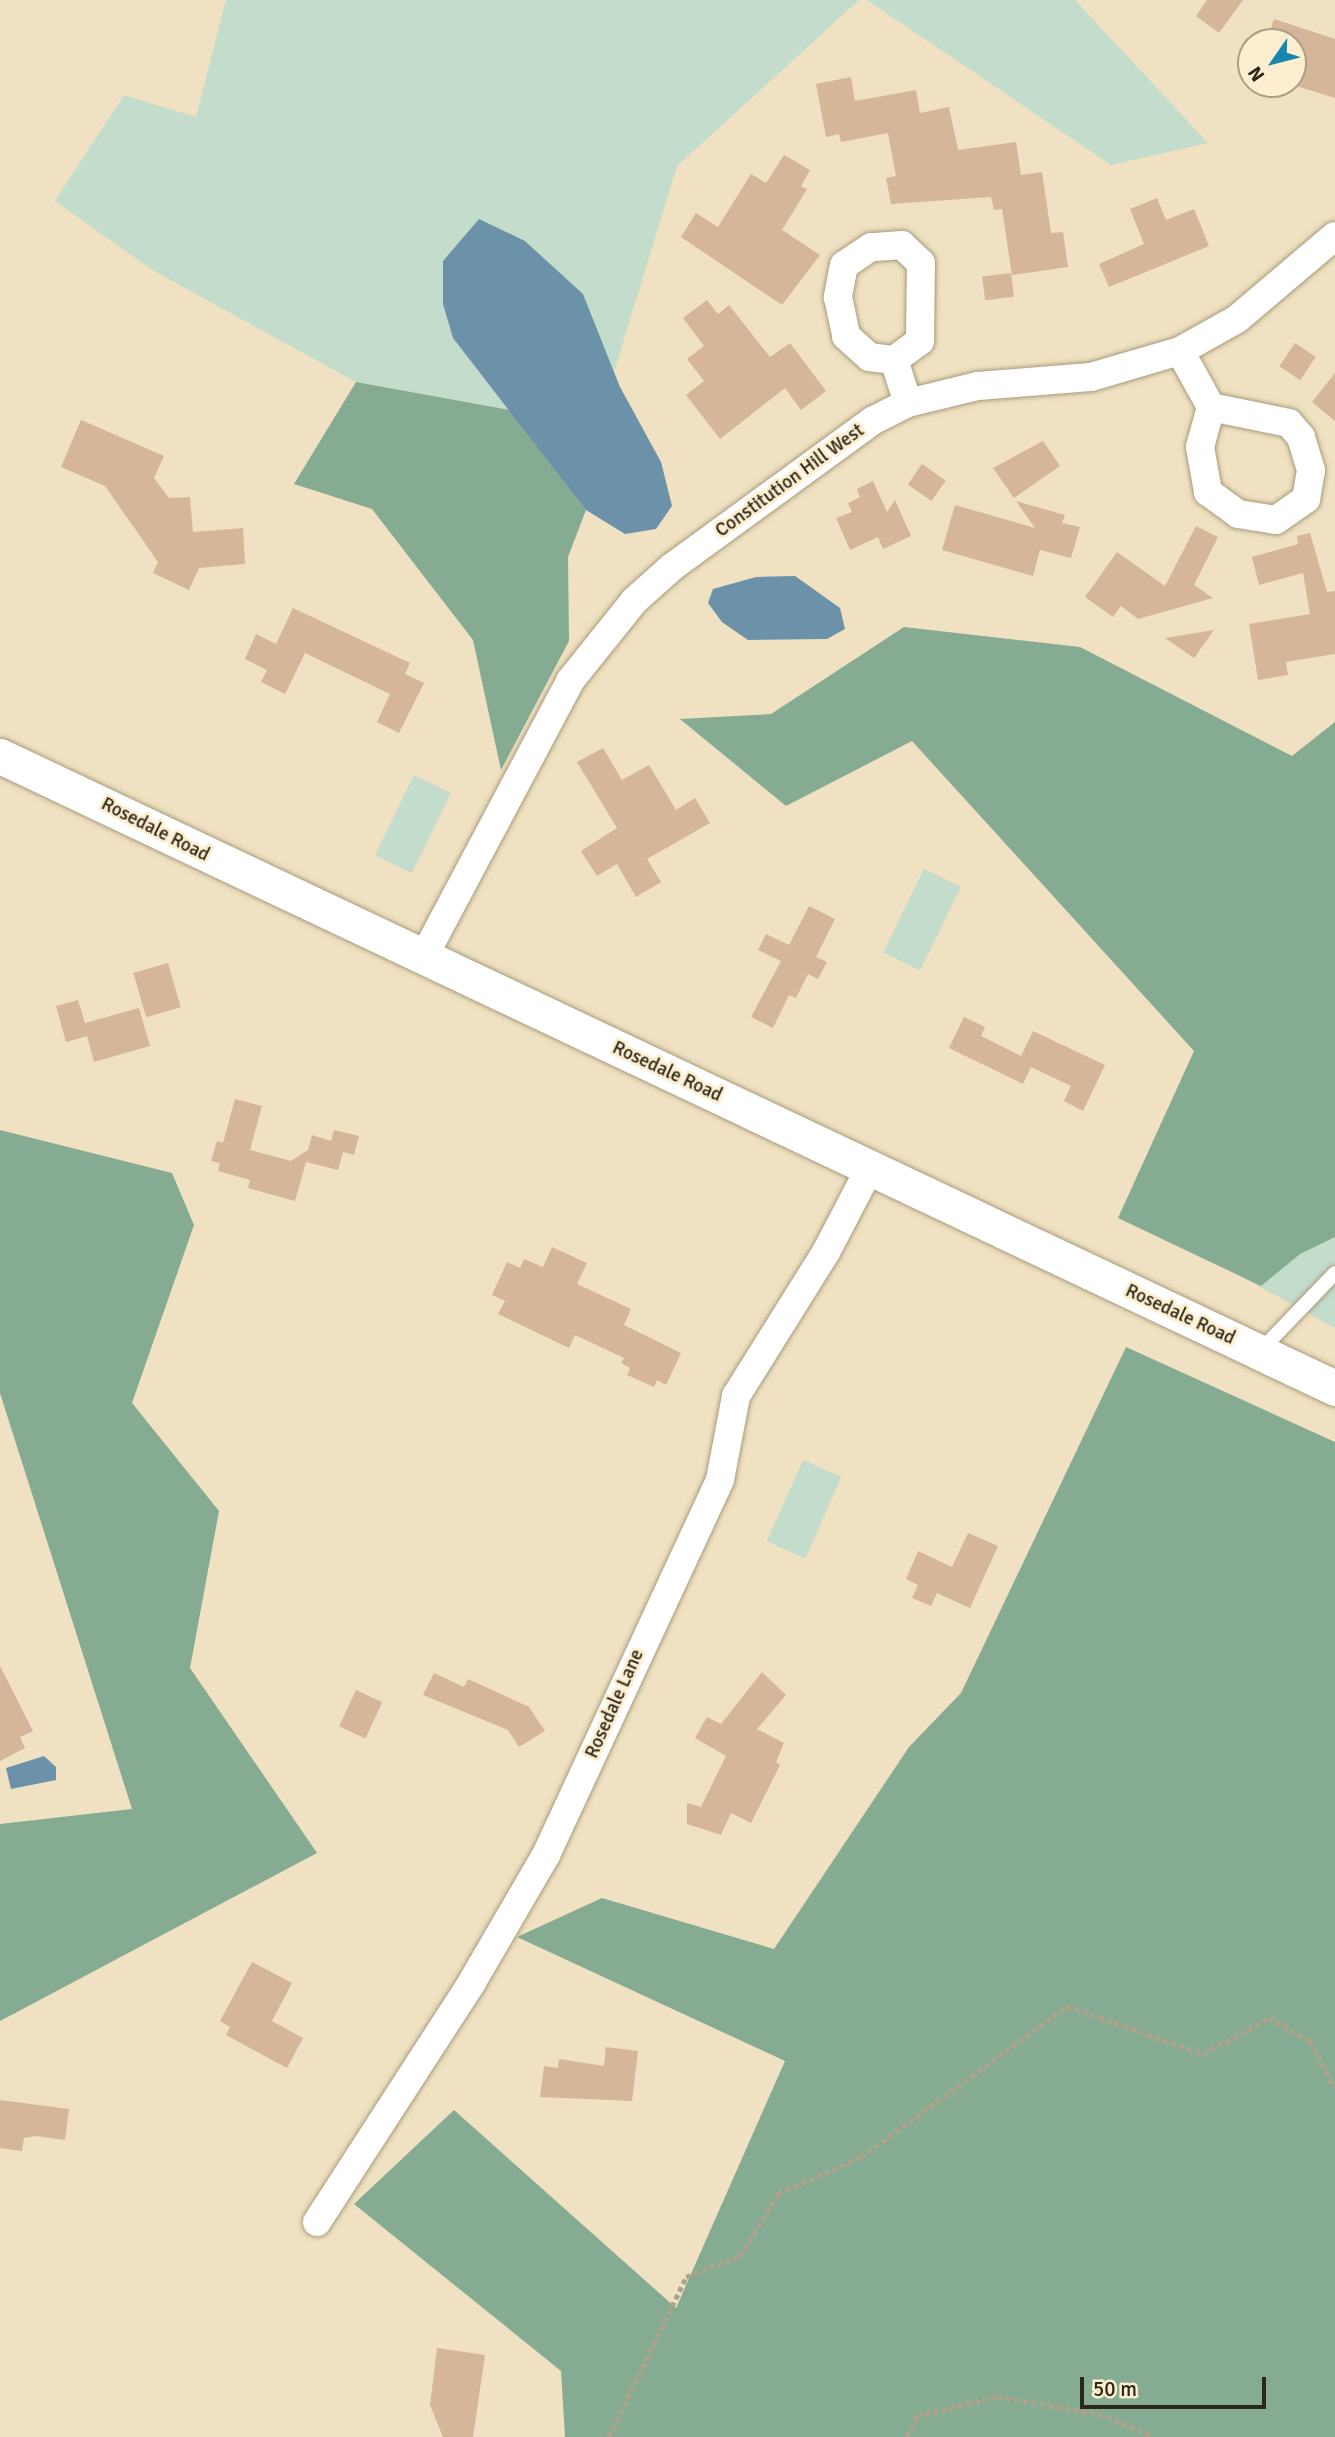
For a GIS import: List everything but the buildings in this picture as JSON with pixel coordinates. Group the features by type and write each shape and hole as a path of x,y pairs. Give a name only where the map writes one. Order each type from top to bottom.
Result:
{"street":[{"name":"Constitution Hill West","path":"423,958 570,681 599,639 673,567 872,421 908,402 978,386 1091,377 1180,351 1237,319 1335,236"},
{"path":"1180,351 1211,407 1200,447 1208,492 1238,514 1276,520 1306,499 1311,470 1301,436 1289,423 1211,407"},
{"path":"894,360 908,402"},
{"name":"Rosedale Road","path":"0,756 1335,1388"},
{"name":"Rosedale Lane","path":"317,2222 472,1982 545,1855 720,1480 736,1396 826,1252 870,1168"}],"lane":[{"path":"1259,1352 1335,1273"}],"path":[{"path":"609,2437 685,2277 740,2256 778,2194 861,2157 1067,2006 1203,2054 1269,2018 1310,2041 1335,2088"},
{"path":"907,2437 917,2416 998,2396 1107,2416 1153,2437"}],"green space":[{"path":"226,0 859,0 677,166 614,372 583,294 525,241 479,219 443,261 453,338 510,410 356,382 154,271 55,201 124,95 196,117"},
{"path":"867,0 1075,0 1208,143 1111,165"},
{"path":"356,382 510,410 586,510 568,557 569,641 501,770 473,640 372,509 294,484"},
{"path":"904,627 1080,647 1292,756 1335,722 1335,1237 1300,1254 1261,1286 1118,1218 1194,1051 912,741 786,806 680,719 771,714"},
{"path":"414,775 451,793 412,873 375,855"},
{"path":"924,869 961,887 920,971 883,953"},
{"path":"1335,1074 1335,1328 1242,1277"},
{"path":"0,1130 172,1173 194,1225 132,1403 219,1511 190,1668 317,1853 0,2021 0,1824 132,1809 0,1393"},
{"path":"1126,1347 1335,1442 1335,2437 565,2437 561,2371 354,2204 454,2110 676,2308 785,2061 517,1937 602,1898 774,1949 909,1747 961,1693"},
{"path":"803,1460 841,1477 805,1558 767,1541"}],"water":[{"path":"479,219 525,241 583,294 620,387 661,462 672,506 656,529 625,534 586,510 453,338 443,304 443,261"},
{"path":"795,576 840,608 845,629 827,639 748,640 722,622 708,603 713,589 756,577"},
{"path":"44,1756 56,1767 56,1780 11,1789 6,1768"}]}
